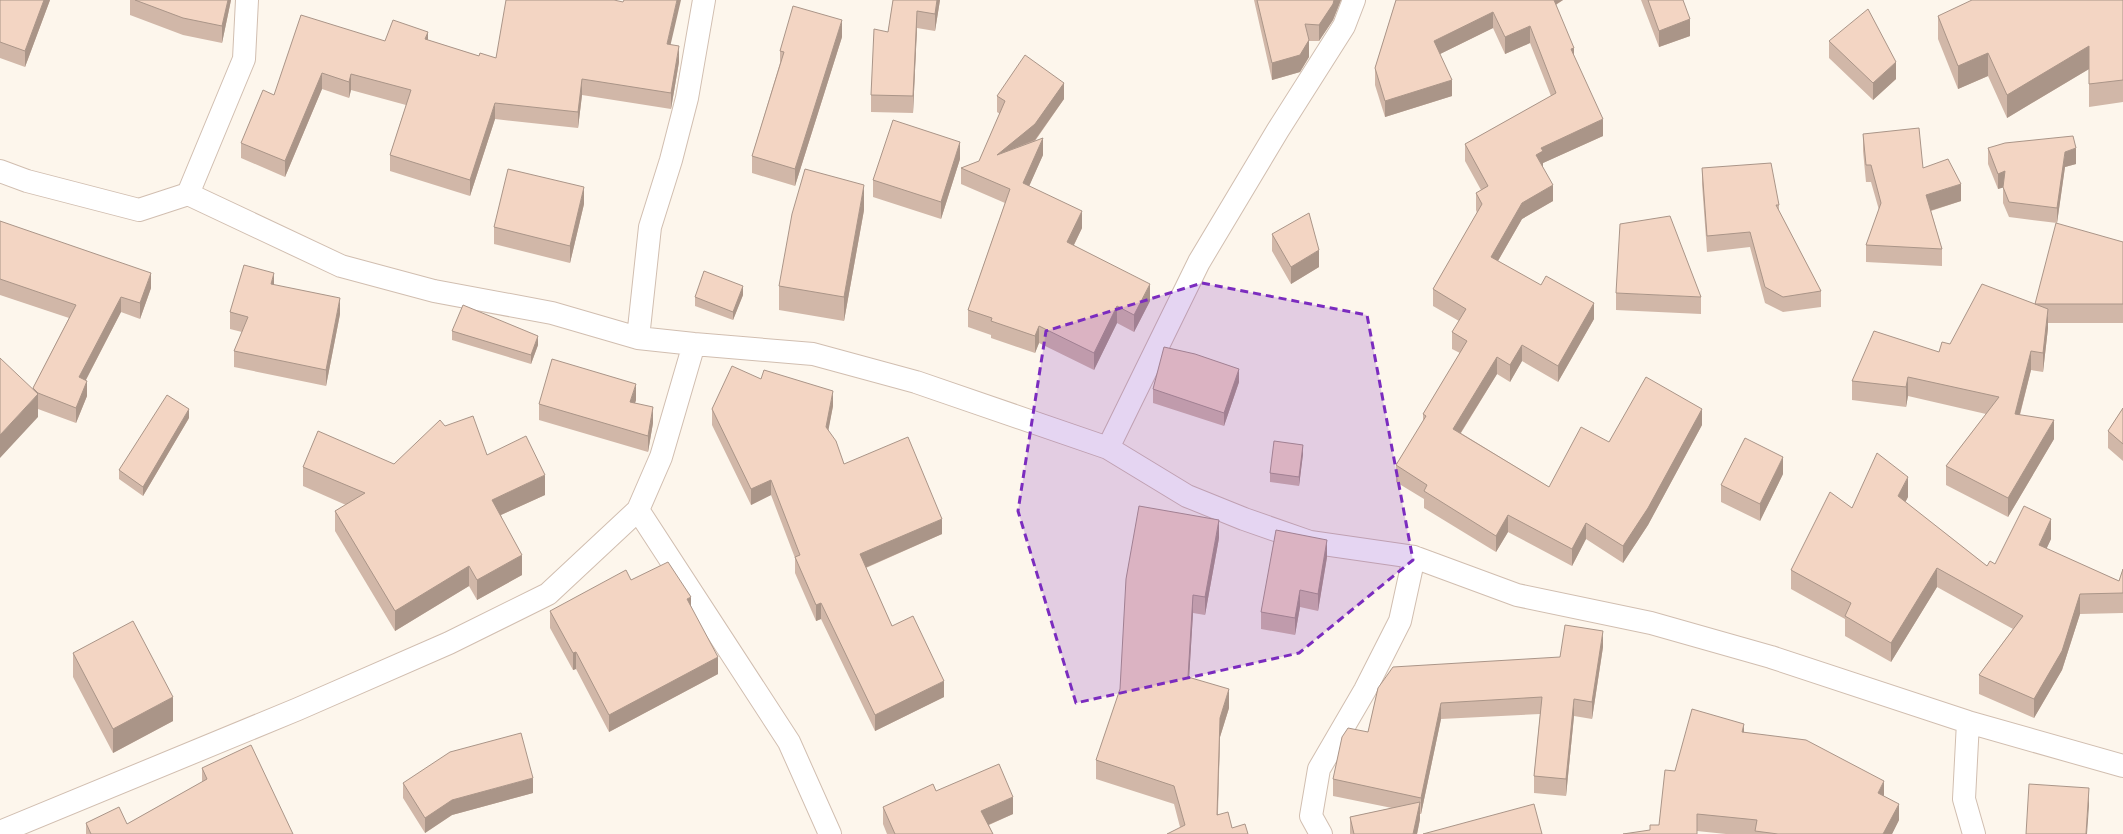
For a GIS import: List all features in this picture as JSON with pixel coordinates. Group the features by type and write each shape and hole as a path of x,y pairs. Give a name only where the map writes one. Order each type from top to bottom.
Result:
{"street":[{"path":"188,194 244,59 247,0"},
{"path":"638,338 650,227 671,160 686,98 704,0"},
{"path":"1108,448 1199,262 1278,130 1344,26 1354,0"},
{"path":"0,171 27,181 139,210 188,194 342,266 434,291 552,313 638,338 813,354 916,382 1025,418 1108,448 1187,496 1244,519 1310,542 1414,557 1517,595 1651,623 1771,657 1968,722 2123,766"},
{"path":"0,832 290,712 442,647 548,594 638,510 661,457 694,344"},
{"path":"638,510 789,742 830,834"},
{"path":"1321,834 1311,816 1318,769 1365,690 1400,621 1414,557"},
{"path":"1968,722 1964,799 1974,834"}],"highlighted area":[{"path":"1202,283 1367,315 1413,560 1299,653 1076,703 1018,511 1046,331"}],"building":[{"path":"0,0 44,0 25,51 0,42"},
{"path":"135,0 228,0 222,26 183,18"},
{"path":"506,0 614,0 623,2 624,0 677,0 667,44 679,46 671,93 582,79 578,112 495,103 470,180 390,155 411,90 351,74 349,82 322,73 285,161 241,143 263,90 274,95 301,15 385,41 393,20 428,32 425,39 479,56 480,53 496,58"},
{"path":"893,0 937,0 935,14 917,11 913,96 871,95 874,29 888,32"},
{"path":"1257,0 1334,0 1333,4 1319,25 1305,24 1309,40 1300,55 1272,63"},
{"path":"1396,0 1554,0 1574,48 1571,49 1603,119 1541,148 1543,151 1536,155 1553,185 1522,203 1491,257 1541,285 1546,276 1594,303 1558,366 1522,345 1510,365 1497,357 1453,429 1549,487 1581,427 1609,442 1646,377 1702,409 1648,508 1623,546 1586,523 1572,549 1508,515 1496,536 1424,491 1427,485 1396,465 1426,416 1423,414 1467,341 1452,332 1466,309 1433,289 1482,204 1476,193 1488,186 1465,144 1556,93 1530,26 1505,37 1493,12 1434,41 1452,80 1385,101 1375,68"},
{"path":"1648,0 1683,0 1690,19 1659,31"},
{"path":"1972,0 2123,0 2123,80 2089,84 2089,46 2007,95 1988,53 1958,66 1938,16"},
{"path":"793,6 842,20 795,169 752,156 784,52 780,51"},
{"path":"1868,9 1896,62 1873,83 1829,41"},
{"path":"1025,55 1064,83 1035,124 997,155 1043,138 1023,183 1082,211 1067,242 1150,284 1134,315 1117,306 1094,353 1039,326 1035,336 991,321 992,318 968,310 1010,189 961,168 979,161 1005,101 997,96"},
{"path":"893,120 960,142 941,202 873,180"},
{"path":"1919,128 1923,168 1948,159 1961,184 1926,195 1942,249 1866,245 1881,203 1871,165 1866,165 1863,134"},
{"path":"2073,136 2076,148 2065,152 2057,208 2009,202 2003,187 2005,171 1998,174 1988,148 2005,143"},
{"path":"1771,163 1779,205 1776,205 1821,291 1783,297 1765,287 1750,232 1707,236 1702,168"},
{"path":"508,169 584,187 570,246 494,227"},
{"path":"805,169 864,185 844,297 779,286 792,214"},
{"path":"1309,213 1319,250 1291,267 1272,234"},
{"path":"1670,216 1701,297 1616,293 1620,224"},
{"path":"0,221 151,273 140,303 121,297 79,377 87,381 76,408 38,393 33,388 76,305 0,279"},
{"path":"2056,223 2123,242 2123,304 2035,304"},
{"path":"244,265 274,273 271,284 340,298 326,370 234,351 248,317 230,312"},
{"path":"704,271 743,286 733,312 695,297"},
{"path":"1982,284 2048,309 2043,353 2031,351 2015,414 2054,420 2008,498 1946,466 1999,397 1908,377 1906,387 1852,381 1874,331 1939,352 1942,342 1950,344"},
{"path":"463,305 538,336 531,355 452,331"},
{"path":"1164,347 1195,354 1239,369 1224,413 1153,389"},
{"path":"0,358 38,394 0,435"},
{"path":"552,359 636,384 630,402 653,407 648,436 539,404"},
{"path":"732,366 761,379 764,370 833,391 826,427 836,441 844,464 908,437 942,519 860,554 892,626 913,616 944,681 875,715 821,603 816,605 795,557 800,555 771,480 751,489 712,409"},
{"path":"167,395 189,409 143,487 119,470"},
{"path":"2123,408 2123,444 2108,431"},
{"path":"473,416 487,455 526,436 545,475 492,500 522,555 477,580 469,566 395,611 335,511 365,493 303,467 318,431 394,464 440,420 445,426"},
{"path":"1745,438 1783,457 1760,504 1721,485"},
{"path":"1274,441 1303,445 1299,477 1270,473"},
{"path":"1877,453 1908,477 1898,496 1987,566 1990,561 1995,564 2024,506 2051,519 2039,545 2119,581 2123,569 2123,593 2080,594 2062,651 2034,699 1979,675 2023,616 1937,568 1891,643 1845,616 1851,603 1791,570 1830,492 1852,508"},
{"path":"1139,506 1219,520 1205,597 1193,595 1188,677 1229,689 1220,718 1217,815 1228,812 1232,828 1245,824 1248,834 1167,834 1185,825 1174,786 1096,760 1120,689 1126,579"},
{"path":"1276,530 1327,540 1318,594 1300,590 1295,618 1261,612"},
{"path":"668,562 691,597 687,599 718,657 609,715 576,652 573,653 550,611 626,570 631,580"},
{"path":"133,621 173,697 113,729 73,653"},
{"path":"1565,625 1603,631 1592,702 1574,699 1566,779 1534,776 1542,697 1441,703 1421,798 1333,779 1342,737 1348,728 1368,732 1378,688 1393,667 1560,657"},
{"path":"1692,709 1744,724 1742,732 1806,740 1884,781 1878,793 1899,804 1883,834 1778,834 1755,831 1757,820 1697,814 1697,834 1623,834 1650,830 1650,825 1659,825 1665,770 1675,771"},
{"path":"521,733 533,778 452,800 425,818 403,783 450,752"},
{"path":"251,745 293,834 91,834 86,823 119,807 127,824 207,779 202,768"},
{"path":"999,764 1013,797 981,811 993,834 895,834 883,807 933,784 936,791"},
{"path":"2029,784 2089,788 2086,834 2026,834"},
{"path":"1420,802 1413,834 1354,834 1350,817"},
{"path":"1534,804 1542,834 1423,834"}]}
